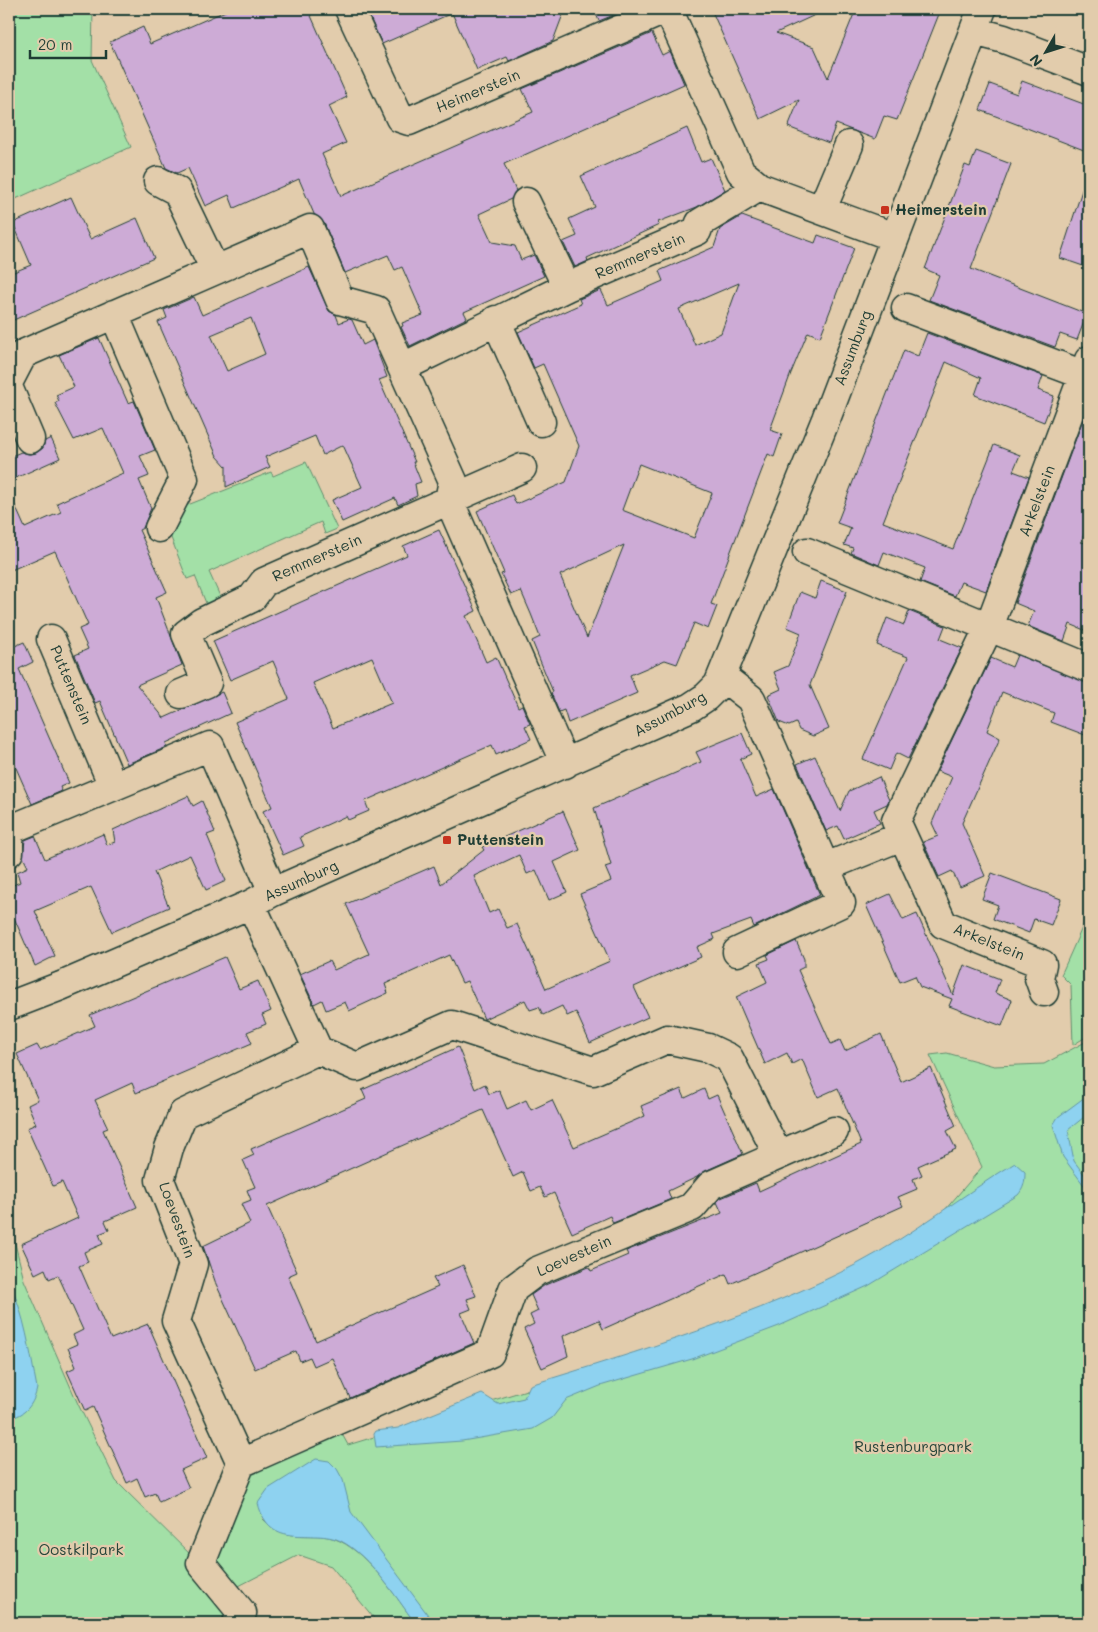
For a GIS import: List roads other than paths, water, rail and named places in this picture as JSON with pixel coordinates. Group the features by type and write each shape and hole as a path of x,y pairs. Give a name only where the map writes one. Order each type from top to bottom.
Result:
{"street":[{"name":"Heimerstein","path":"349,9 400,118 408,121 668,9 741,172 759,187 894,236"},
{"path":"978,20 1004,39 1089,72"},
{"name":"Assumburg","path":"9,1006 61,986 565,764 691,706 706,697 723,676 822,428 978,20"},
{"path":"822,209 849,145"},
{"path":"158,181 177,191 215,270"},
{"name":"Remmerstein","path":"403,367 567,287 697,231 700,223 759,187"},
{"path":"526,202 567,287"},
{"path":"9,381 23,354 310,228 340,300 376,310 453,481 450,500 565,764"},
{"name":"Arkelstein","path":"906,308 1088,370 989,627 896,821 942,924 1042,964 1039,978 1044,992"},
{"path":"114,314 184,479 159,528"},
{"path":"496,320 541,422"},
{"path":"9,389 30,439"},
{"name":"Remmerstein","path":"181,694 207,683 186,634 202,622 252,598 264,582 522,468"},
{"path":"807,552 1089,668"},
{"name":"Puttenstein","path":"51,639 113,786"},
{"path":"723,676 751,699 841,903 737,952"},
{"path":"9,852 9,830 210,746 262,898 318,1050 357,1067 452,1025 593,1070 667,1039 700,1046 729,1058 778,1155"},
{"path":"826,867 902,836"},
{"name":"Loevestein","path":"318,1050 182,1114 169,1148 160,1180 193,1264 176,1321 241,1463 490,1354 513,1289 537,1271 692,1207 711,1185 834,1131"},
{"path":"237,1623 242,1613 201,1563 241,1463"}],"water":[{"path":"1089,1094 1089,1113 1068,1130 1074,1161 1089,1181 1089,1192 1063,1157 1053,1125 1058,1117"},
{"path":"1015,1163 1025,1172 1024,1185 1018,1195 868,1286 779,1326 692,1359 600,1386 566,1400 552,1418 533,1429 462,1441 376,1447 374,1434 376,1431 398,1428 482,1394 498,1404 524,1398 530,1385 698,1331 740,1316 821,1282 899,1240"},
{"path":"9,1281 23,1320 37,1388 34,1399 28,1408 20,1415 9,1418"},
{"path":"316,1459 329,1461 337,1469 343,1480 351,1512 434,1623 415,1623 372,1567 362,1556 341,1541 330,1537 282,1533 272,1528 264,1518 258,1503 268,1489"}],"place":[{"name":"Heimerstein","path":"885,210"},
{"name":"Puttenstein","path":"447,840"}],"park label":[{"name":"Rustenburgpark","path":"913,1447"},
{"name":"Oostkilpark","path":"81,1550"}]}
